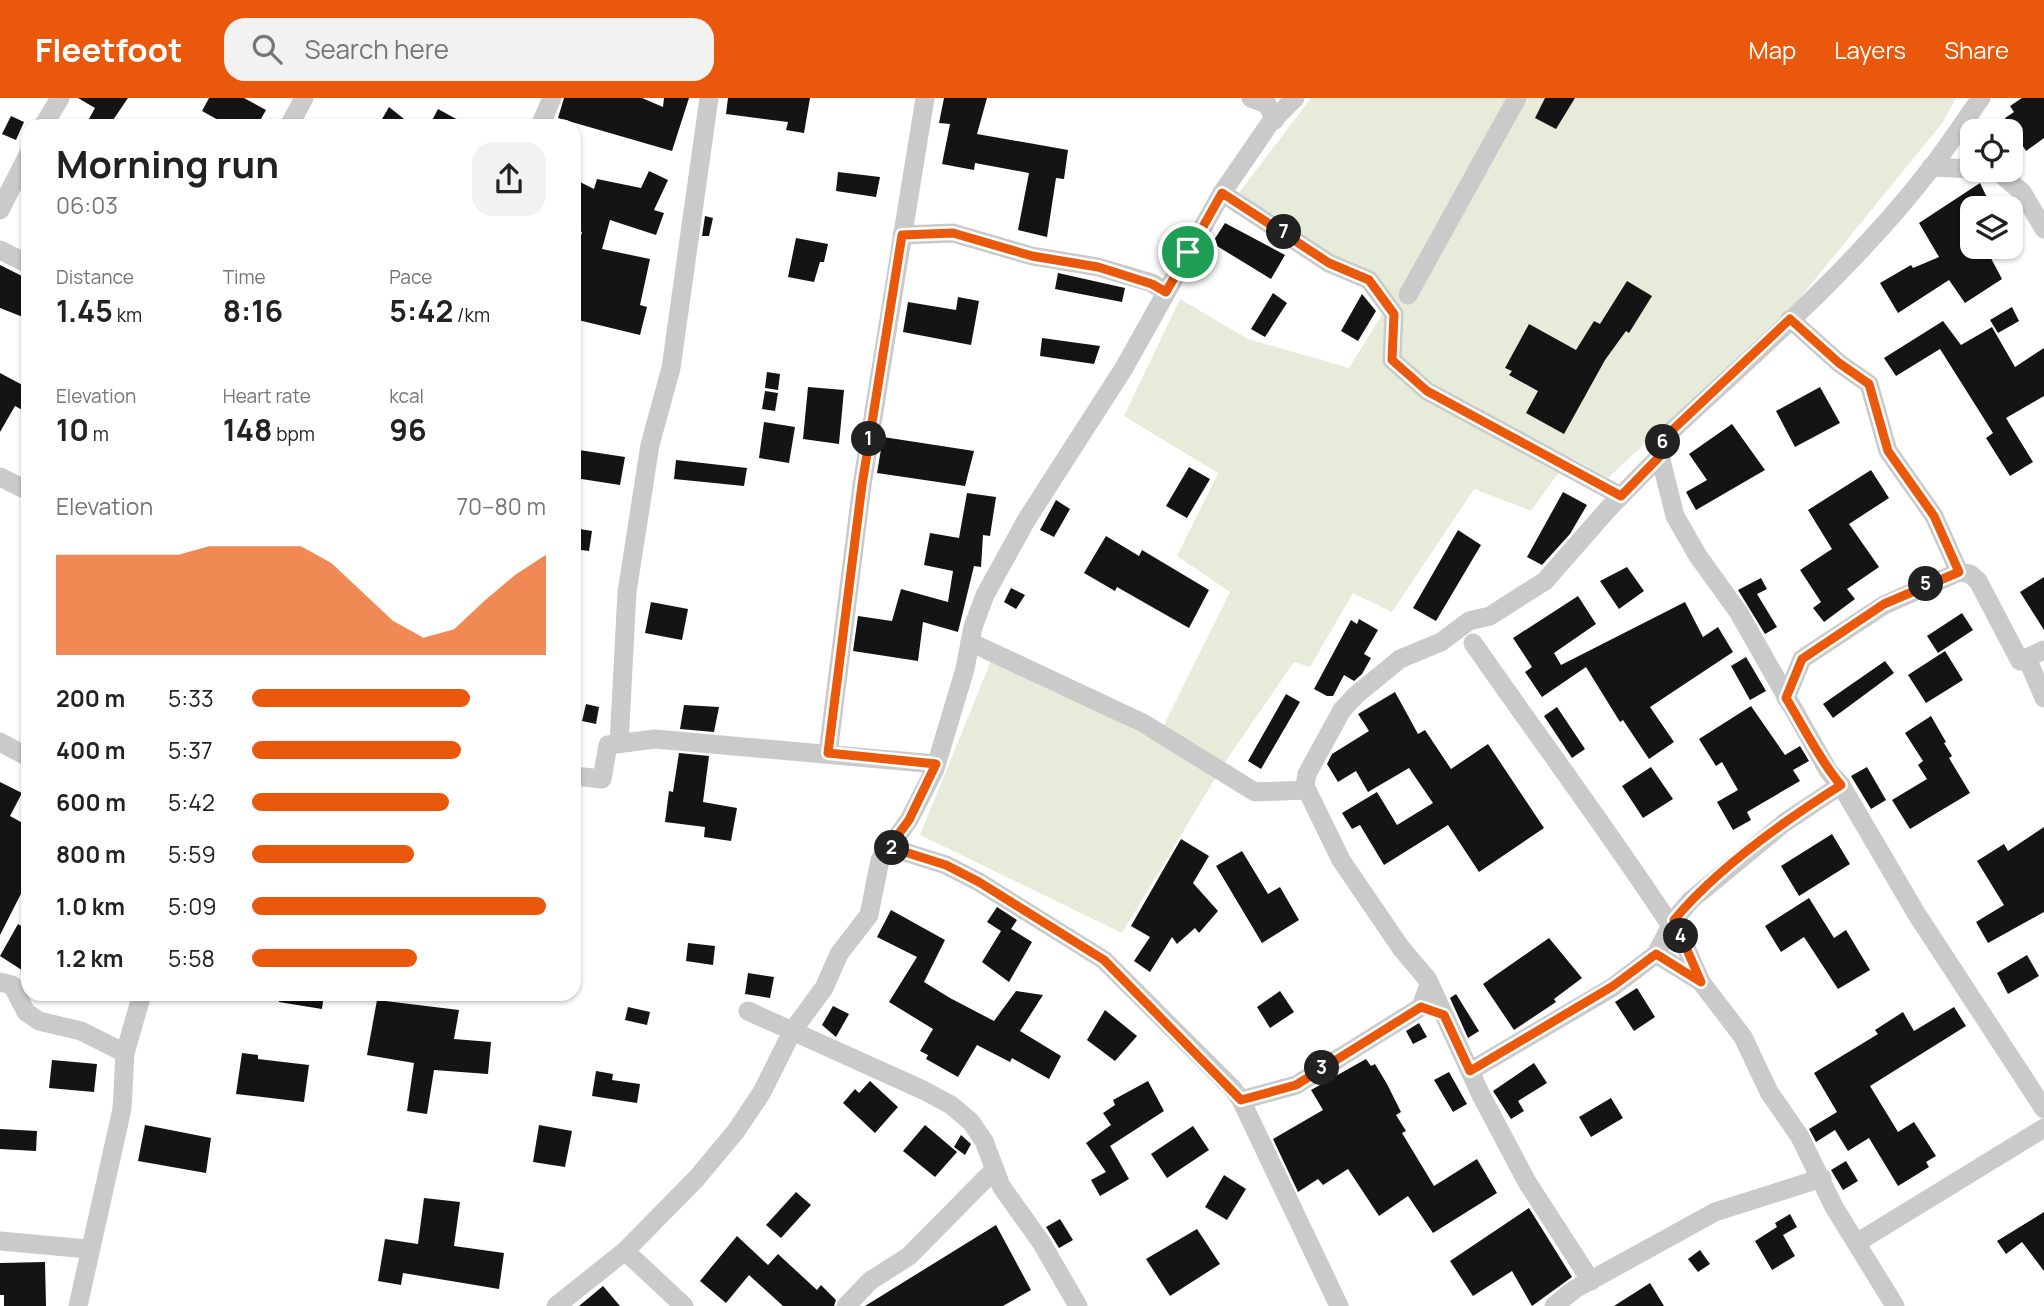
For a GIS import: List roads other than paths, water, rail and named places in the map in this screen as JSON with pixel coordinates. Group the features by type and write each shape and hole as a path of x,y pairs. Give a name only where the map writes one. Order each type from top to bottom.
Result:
{"street":[{"path":"47,119 60,98"},
{"path":"293,119 304,98"},
{"path":"543,119 552,98"},
{"path":"619,744 627,593 642,487 671,368 709,98"},
{"path":"828,753 862,485 925,98"},
{"path":"1251,98 1267,104 1275,120"},
{"path":"556,1306 625,1251 696,1180 736,1131 762,1092 793,1030 824,988 839,954 869,915 880,860 909,820 936,764 985,595 1027,519 1124,368 1222,193 1275,120 1295,98"},
{"path":"1408,295 1517,98"},
{"path":"1973,119 1981,98"},
{"path":"1960,135 1863,246 1790,319 1674,428 1656,430 1675,516 1698,556 1739,613 1786,698 1819,750 1829,772 1841,785 1916,913 2044,1110"},
{"path":"1931,167 1960,168"},
{"path":"0,210 21,169"},
{"path":"2009,182 2022,192 2044,229"},
{"path":"1222,193 1329,263 1369,280 1394,314 1392,360 1427,391 1621,496"},
{"path":"902,235 953,233 1032,256 1098,267 1152,284 1166,292"},
{"path":"0,250 21,260"},
{"path":"1790,319 1839,363 1869,384 1888,451 1934,516 1959,572"},
{"path":"1591,1281 1527,1182 1429,984 1341,860 1306,790 1307,774 1342,710 1400,659 1441,642 1469,621 1482,618 1545,581 1661,451"},
{"path":"0,477 21,488"},
{"path":"1786,698 1802,659 1884,604 1959,572 1970,574 1978,581 2020,661 2036,654 2044,698"},
{"path":"1473,643 1482,618"},
{"path":"970,642 1143,723 1255,792 1306,790"},
{"path":"1441,642 1473,643"},
{"path":"1473,643 1549,755 1614,838 1673,923 1701,982 1743,1037 1769,1092 1800,1138 1834,1207 1895,1306"},
{"path":"1765,659 1802,659"},
{"path":"581,777 602,779 608,745 655,740 936,764"},
{"path":"0,742 21,753"},
{"path":"1470,1071 1613,986 1656,954 1673,923 1691,900 1774,832 1841,785"},
{"path":"889,847 946,865 979,882 1104,960 1241,1100 1251,1125 1286,1188 1308,1247 1339,1306"},
{"path":"1656,954 1701,982"},
{"path":"0,982 12,985 26,1012 39,1021 80,1031 125,1053"},
{"path":"1241,1100 1296,1085 1421,1007 1429,984"},
{"path":"78,1306 88,1249 122,1109 125,1053 140,1001"},
{"path":"1421,1007 1444,1015"},
{"path":"748,1011 951,1105 971,1122 984,1141 1001,1186 1041,1242 1078,1306"},
{"path":"1858,1242 2044,1128"},
{"path":"846,1306 870,1281 909,1256 995,1169"},
{"path":"1554,1306 1591,1281 1715,1212 1822,1178"},
{"path":"0,1241 88,1249"},
{"path":"625,1251 684,1306"}]}
